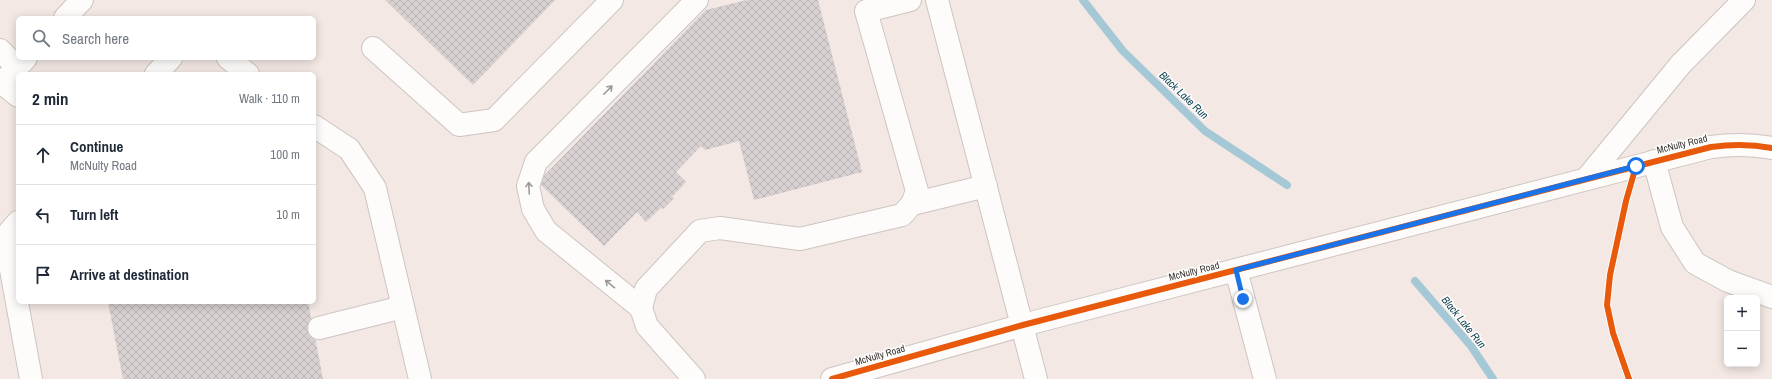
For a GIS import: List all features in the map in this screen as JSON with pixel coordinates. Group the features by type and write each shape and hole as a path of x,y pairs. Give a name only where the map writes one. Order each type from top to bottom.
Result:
{"street":[{"path":"67,16 82,0"},
{"path":"373,48 459,125 494,120 612,0"},
{"path":"694,379 647,326 641,308 546,231 533,209 528,186 536,162 697,0"},
{"path":"641,308 646,289 700,231 720,228 800,239 902,216 912,204 917,191 863,5 910,0"},
{"path":"937,0 1036,379"},
{"path":"1587,178 1681,64 1744,0"},
{"path":"0,50 16,59"},
{"path":"158,72 168,60"},
{"path":"230,60 244,72"},
{"path":"17,72 22,63"},
{"path":"7,88 16,73"},
{"path":"316,127 349,149 375,188 420,379"},
{"name":"McNulty Road","path":"832,379 1023,325 1654,161 1711,147 1733,144 1772,148"},
{"path":"1654,161 1672,227 1695,263 1728,281 1772,297"},
{"path":"912,204 986,186"},
{"path":"16,224 5,237 16,297"},
{"path":"1236,270 1264,379"},
{"path":"17,304 31,379"},
{"path":"319,328 403,307"}],"building":[{"path":"385,0 555,0 473,85"},
{"path":"747,0 818,0 862,172 754,200 739,141 705,150 701,146 676,172 686,182 672,197 674,198 646,222 637,212 604,246 538,182 706,10"},
{"path":"108,304 308,304 323,379 123,379"}],"waterway":[{"name":"Black Lake Run","path":"1083,0 1123,51 1205,131 1287,185"},
{"name":"Black Lake Run","path":"1415,281 1471,346 1493,379"}],"cycle path":[{"path":"832,379 1023,325 1711,147 1742,145 1772,148"},
{"path":"1629,379 1613,333 1607,305 1610,275 1626,201 1636,166"}],"route":[{"path":"1243,299 1236,270 1636,166"}]}
